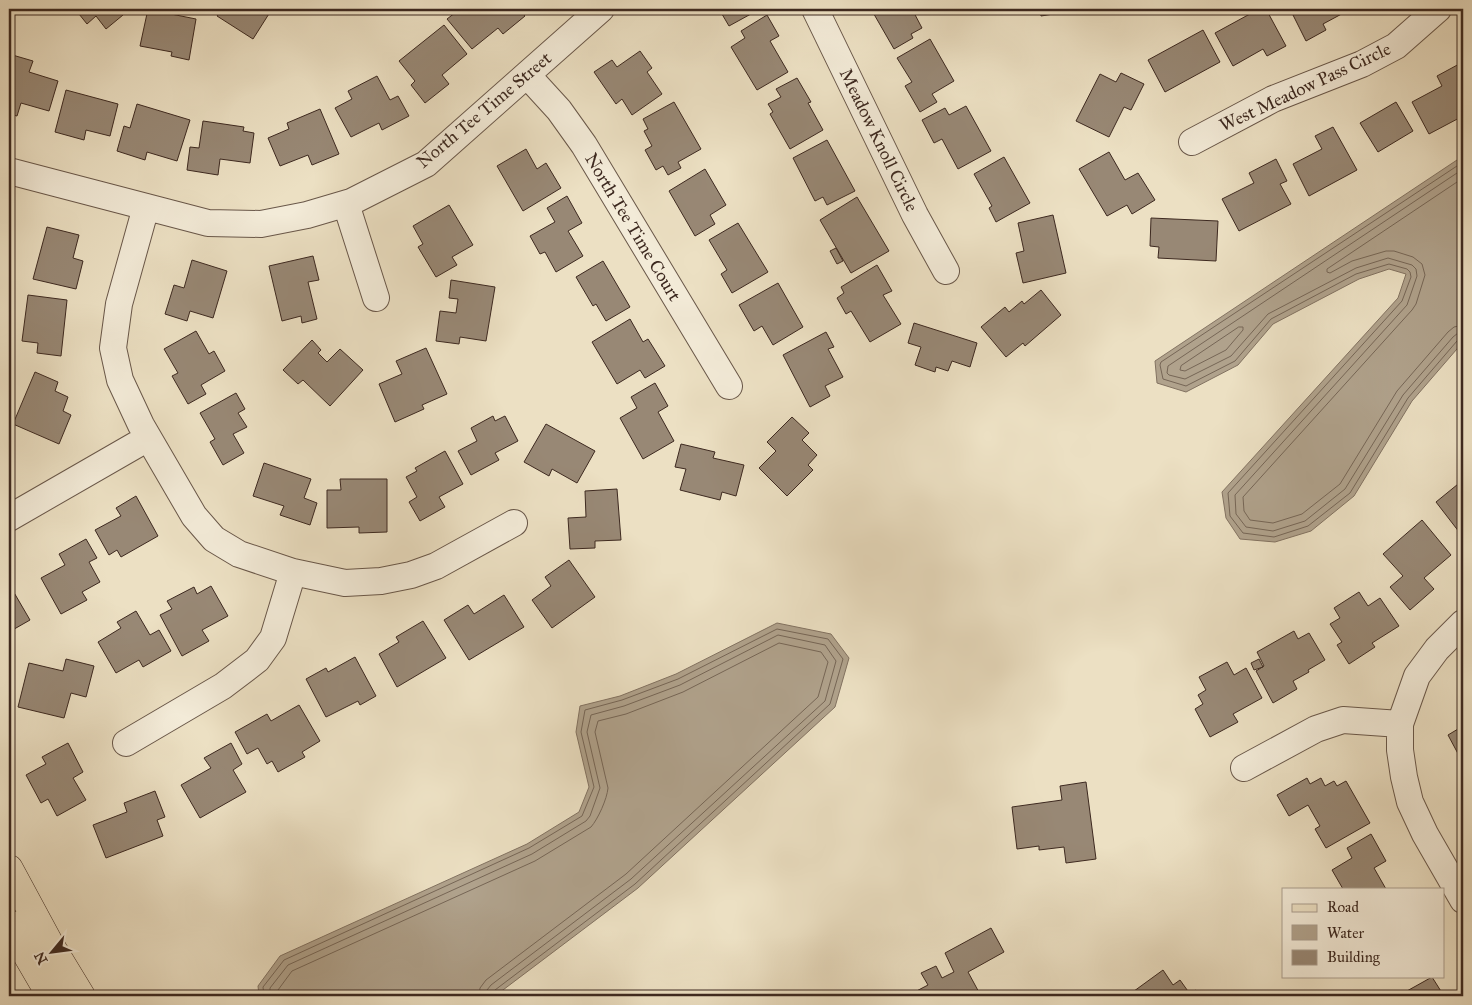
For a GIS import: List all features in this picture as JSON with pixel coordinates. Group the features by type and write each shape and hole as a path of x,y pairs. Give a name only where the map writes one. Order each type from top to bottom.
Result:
{"main road":[{"path":"9,869 50,945 81,996"},
{"path":"9,924 50,996"}],"street":[{"name":"North Tee Time Street","path":"9,171 208,223 261,224 346,204 426,164 601,9"},
{"name":"Meadow Knoll Circle","path":"815,9 911,206 946,271"},
{"name":"West Meadow Pass Circle","path":"1192,142 1273,99 1362,64 1396,46 1438,9"},
{"name":"North Tee Time Court","path":"527,75 559,110 584,145 729,386"},
{"path":"346,204 376,298"},
{"path":"146,207 119,304 113,348 120,380 141,425 194,516 214,539 239,554 293,572 345,583 381,581 411,575 436,566 514,523"},
{"path":"9,518 148,438"},
{"path":"126,743 223,686 257,660 273,638 293,572"},
{"path":"1463,623 1437,649 1417,676 1400,724 1400,750 1410,802 1425,834 1463,900"},
{"path":"1244,768 1316,729 1343,720 1400,724"}],"water":[{"path":"1463,156 1463,342 1412,401 1354,496 1311,531 1275,542 1240,539 1226,518 1222,492 1398,298 1406,274 1389,269 1359,279 1273,324 1238,365 1186,392 1157,383 1155,361"},
{"path":"777,623 831,634 849,658 835,707 638,888 495,996 259,996 258,986 280,956 527,844 579,812 589,787 576,732 580,706 620,696 676,674"}],"building":[{"path":"75,9 118,9 123,15 106,29 96,16 87,24"},
{"path":"148,9 172,9 171,14 196,19 189,60 171,56 172,52 140,46"},
{"path":"222,9 272,9 253,39 217,16"},
{"path":"460,9 519,9 525,16 503,34 498,28 472,49 447,19"},
{"path":"719,9 760,9 729,26"},
{"path":"871,9 912,9 922,28 911,34 913,38 894,49"},
{"path":"1027,9 1078,10 1041,16 1040,10 1028,12"},
{"path":"1259,9 1266,9 1286,46 1267,56 1263,49 1233,66 1215,33"},
{"path":"1290,9 1349,10 1323,24 1326,30 1306,41"},
{"path":"767,15 779,36 770,41 788,72 757,90 731,47 745,38 741,31"},
{"path":"444,25 467,54 442,75 449,84 425,103 411,85 415,81 399,61"},
{"path":"1203,30 1220,62 1165,92 1148,60"},
{"path":"930,39 954,81 932,94 937,102 920,112 905,86 912,82 897,58"},
{"path":"640,51 652,68 647,72 662,94 632,115 622,99 616,104 594,72 612,60 617,67"},
{"path":"9,54 33,61 29,72 58,81 49,111 21,103 17,116 9,114"},
{"path":"1461,63 1463,68 1463,116 1429,134 1412,102 1442,86 1437,76"},
{"path":"1121,73 1144,84 1131,110 1124,107 1109,137 1076,121 1100,74 1116,82"},
{"path":"377,76 390,100 398,96 409,116 382,130 379,123 351,137 335,108 352,99 348,91"},
{"path":"797,78 811,102 808,103 823,130 790,149 770,114 773,112 768,104 781,97 776,89"},
{"path":"66,90 118,104 110,136 86,130 84,140 55,132"},
{"path":"674,102 701,149 678,162 681,168 668,175 663,166 656,170 645,150 652,146 644,131 648,129 643,119"},
{"path":"1396,102 1413,131 1378,152 1360,123"},
{"path":"137,104 190,120 177,161 147,152 145,160 117,151 124,126 130,128"},
{"path":"966,106 991,151 958,169 942,139 934,143 922,120 945,108 949,115"},
{"path":"320,109 339,154 312,165 308,155 280,166 268,138 289,129 287,123"},
{"path":"203,121 244,127 243,131 254,133 250,163 220,159 218,175 187,170 190,147 199,148"},
{"path":"1333,127 1357,170 1309,196 1293,164 1322,149 1315,136"},
{"path":"827,140 855,191 827,205 823,197 815,201 793,158"},
{"path":"526,149 537,169 546,163 561,188 523,211 497,166"},
{"path":"1109,152 1125,180 1138,173 1155,200 1132,214 1127,205 1107,216 1079,169"},
{"path":"1004,157 1030,203 996,222 989,208 992,206 974,174"},
{"path":"1276,159 1287,181 1280,184 1291,204 1239,231 1222,199 1254,183 1249,173"},
{"path":"705,169 726,205 710,215 715,224 695,236 669,191"},
{"path":"567,196 582,223 568,231 583,256 556,272 545,252 540,254 530,236 555,222 547,208"},
{"path":"857,197 889,251 851,273 820,220"},
{"path":"449,205 473,245 452,257 457,265 436,277 418,247 423,244 413,226"},
{"path":"1053,215 1066,273 1023,283 1016,253 1024,251 1018,223"},
{"path":"1151,218 1218,221 1216,261 1158,258 1159,247 1150,246"},
{"path":"738,223 768,272 732,293 721,274 727,270 709,240"},
{"path":"47,227 79,235 73,258 83,261 76,289 33,279"},
{"path":"836,248 843,261 837,264 830,251"},
{"path":"313,256 319,280 308,282 317,319 302,323 301,316 282,321 269,266"},
{"path":"192,260 227,271 213,318 190,311 187,321 165,314 174,285 184,288"},
{"path":"603,261 630,307 606,321 596,304 593,306 576,277"},
{"path":"877,265 892,291 883,295 901,324 870,342 851,311 846,314 837,298 844,293 841,287"},
{"path":"451,280 495,287 486,341 460,337 459,344 436,341 440,311 456,313 458,299 449,298"},
{"path":"778,283 803,327 773,345 762,326 754,331 739,305"},
{"path":"1041,290 1061,315 1025,346 1023,343 1006,357 981,327 1005,307 1009,312 1022,301 1024,304"},
{"path":"28,295 67,300 61,356 37,353 38,343 22,341"},
{"path":"630,319 643,342 648,339 665,366 645,378 640,370 617,384 592,342"},
{"path":"914,323 977,343 970,367 952,361 948,371 936,367 935,372 915,365 921,347 908,343"},
{"path":"196,331 209,354 214,351 225,371 201,385 206,394 188,404 172,376 178,373 164,349"},
{"path":"826,332 834,347 828,349 843,377 825,386 830,396 810,407 783,355"},
{"path":"312,340 321,350 318,353 327,362 340,349 363,370 330,406 303,380 298,384 283,370"},
{"path":"426,348 447,394 422,405 424,409 395,422 379,384 402,374 396,361"},
{"path":"35,372 58,382 55,391 68,397 63,411 71,415 59,444 13,424"},
{"path":"655,383 668,406 658,412 674,441 643,459 620,418 637,408 631,397"},
{"path":"236,393 245,409 238,413 247,427 233,434 244,453 223,465 210,442 215,439 200,413"},
{"path":"493,416 495,421 505,416 518,441 495,453 499,460 471,475 458,451 477,441 471,428"},
{"path":"792,417 809,433 802,440 817,455 808,465 813,470 787,496 759,468 776,451 767,442"},
{"path":"546,424 595,451 577,483 552,469 549,476 524,462"},
{"path":"681,444 715,452 713,458 744,465 736,496 722,492 720,500 680,490 686,469 675,467"},
{"path":"445,451 463,484 439,497 445,507 420,521 409,502 417,497 406,477 417,471 415,468"},
{"path":"264,463 311,479 304,498 317,503 310,525 280,515 284,506 253,496"},
{"path":"340,479 387,479 387,532 359,533 359,527 327,528 327,490 341,490"},
{"path":"1463,480 1463,537 1436,502"},
{"path":"617,489 621,540 595,541 595,548 570,549 568,518 586,517 585,491"},
{"path":"136,496 158,536 121,557 117,550 109,555 95,530 121,516 116,508"},
{"path":"1422,520 1451,555 1424,578 1434,589 1410,610 1390,587 1403,576 1383,554"},
{"path":"86,539 97,558 89,562 100,582 82,592 87,600 61,614 41,578 65,565 59,554"},
{"path":"569,560 595,597 552,628 532,600 551,586 545,577"},
{"path":"9,584 30,620 9,632"},
{"path":"211,586 228,616 202,630 209,641 182,656 160,615 172,609 167,601 194,587 197,594"},
{"path":"1359,592 1368,606 1380,598 1399,626 1372,643 1375,647 1349,664 1337,645 1342,642 1330,624 1340,618 1334,608"},
{"path":"504,595 524,627 469,660 444,620 468,605 474,614"},
{"path":"136,611 150,635 159,630 171,651 143,667 139,660 116,673 98,642 121,628 117,622"},
{"path":"423,621 446,658 397,687 379,654 399,642 396,637"},
{"path":"1294,631 1298,639 1309,633 1325,660 1293,681 1297,689 1273,703 1256,671 1264,666 1257,652"},
{"path":"355,657 376,696 360,705 358,701 326,717 306,679 326,668 328,672"},
{"path":"66,659 94,666 86,697 71,693 64,718 18,707 29,663 63,671"},
{"path":"1259,659 1263,667 1254,670 1251,663"},
{"path":"1227,662 1234,675 1246,668 1262,698 1233,714 1238,722 1210,737 1195,709 1203,704 1198,695 1206,690 1199,677"},
{"path":"299,705 320,741 302,752 305,757 278,772 272,761 267,764 258,748 247,754 235,732 267,714 271,721"},
{"path":"1463,726 1463,763 1448,735"},
{"path":"68,743 83,772 73,778 86,800 57,816 48,799 41,803 26,775 46,764 42,757"},
{"path":"231,743 242,764 233,770 246,792 200,818 181,785 211,768 204,758"},
{"path":"1307,778 1310,784 1321,778 1325,786 1334,781 1337,786 1346,781 1370,823 1326,848 1315,829 1320,826 1308,805 1289,816 1277,795"},
{"path":"1086,782 1096,859 1066,863 1064,847 1039,850 1039,846 1017,849 1012,807 1062,800 1060,786"},
{"path":"155,791 165,817 157,820 163,836 106,858 93,825 127,812 124,803"},
{"path":"1371,834 1386,861 1374,868 1385,888 1342,888 1332,870 1352,858 1347,848"},
{"path":"991,928 1004,952 968,972 981,996 907,996 928,985 921,973 936,966 942,978 954,972 945,953"},
{"path":"1163,970 1173,985 1180,980 1190,994 1196,990 1200,996 1132,996 1130,994"},
{"path":"1433,978 1444,996 1398,996"}]}
